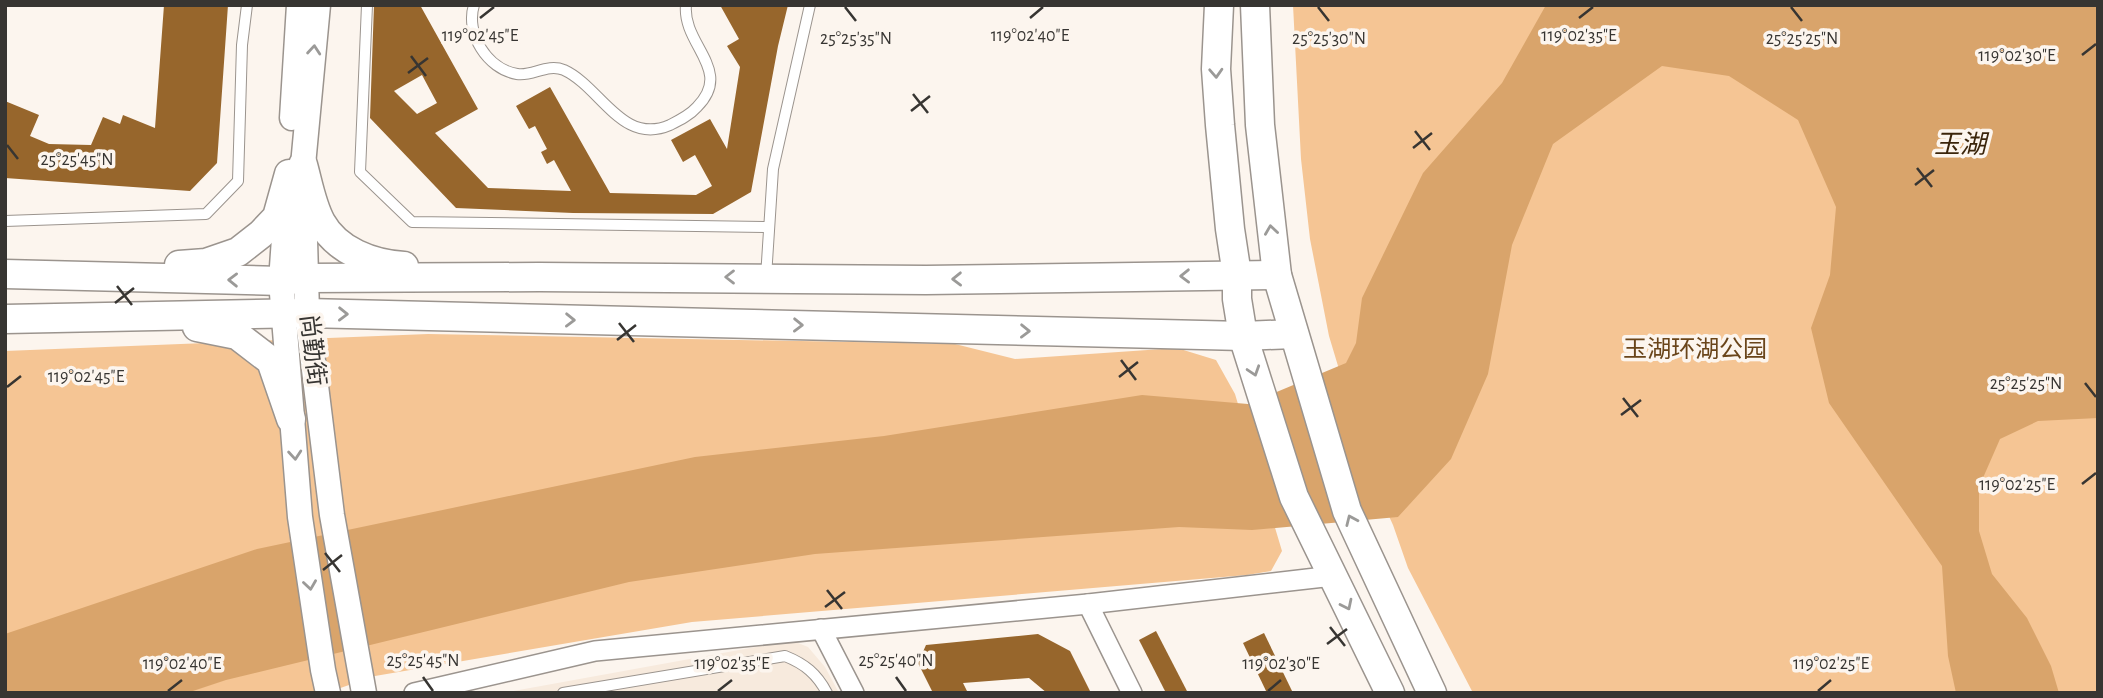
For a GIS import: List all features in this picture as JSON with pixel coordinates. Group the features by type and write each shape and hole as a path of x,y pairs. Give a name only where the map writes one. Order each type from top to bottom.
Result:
{"main road":[{"path":"1219,5 1216,37 1217,80 1228,218 1243,336 1294,497 1390,693"},
{"path":"1255,5 1259,125 1277,275 1347,511 1432,693"},
{"path":"38,275 206,263 238,252 261,234 276,217 296,169"},
{"path":"296,169 332,239 355,254 392,265 539,277"},
{"path":"5,274 293,280 539,277 926,280 1277,275"},
{"path":"5,318 296,313 1243,336 1294,334"},
{"path":"40,318 168,323 212,328 237,335 271,361 291,419"}],"street":[{"name":"尚勤街","path":"299,5 293,280 296,313 364,693"},
{"name":"尚勤街","path":"296,169 318,5"},
{"name":"尚勤街","path":"296,313 291,419 300,517 326,681"},
{"path":"414,693 595,650 1088,604 1333,576"},
{"path":"1088,604 1132,693"},
{"path":"821,629 854,693"}],"lane":[{"path":"5,221 206,214 238,181 242,45 247,5"},
{"path":"367,5 360,172 412,222 769,227"},
{"path":"474,5 470,18 480,48 500,68 519,75 540,69 559,68 578,77 629,125 657,130 679,121 695,109 708,95 711,83 710,69 688,29 686,5"},
{"path":"766,278 773,169 810,5"},
{"path":"563,693 785,656 797,660 819,677 827,693"}],"shaded area":[{"path":"778,643 798,643 808,647 825,667 839,693 502,693"}],"green space":[{"name":"玉湖环湖公园","path":"1293,5 2098,5 2098,693 1473,693 1408,568 1393,525 1372,479 1329,336 1310,239 1301,159"},
{"path":"428,334 955,344 1015,359 1177,348 1216,360 1235,394 1282,551 1271,571 1247,575 692,622 375,676 326,693 5,693 5,351"}],"water":[{"name":"玉湖","path":"1546,5 2098,5 2098,418 2038,421 2000,439 1979,487 1979,531 1992,574 2027,618 2051,666 2059,693 1956,693 1948,656 1942,566 1829,403 1811,328 1830,275 1836,207 1798,120 1729,76 1662,66 1553,144 1512,245 1488,374 1451,459 1398,517 1252,530 1179,527 815,554 629,582 226,680 187,693 5,693 5,634 257,549 695,457 884,436 1142,395 1248,404 1346,363 1356,343 1362,298 1423,173 1502,83"}],"building":[{"path":"164,5 228,5 217,163 190,191 5,178 5,101 39,115 30,136 49,144 91,145 103,117 120,124 123,115 155,128"},
{"path":"374,5 420,5 478,109 435,133 488,188 571,191 554,160 547,164 541,152 547,149 535,126 529,129 516,106 550,87 610,193 696,195 712,186 695,155 683,162 671,140 710,119 727,149 740,67 727,46 739,39 720,5 788,5 751,192 713,214 573,213 456,208 370,118","holes":["422,75 437,103 417,114 394,91"]},
{"path":"1156,631 1188,693 1166,693 1139,640"},
{"path":"1264,633 1293,693 1267,693 1243,643"},
{"path":"1038,634 1070,651 1091,693 1047,693 1029,678 963,683 968,693 933,693 918,663 926,645"}]}
